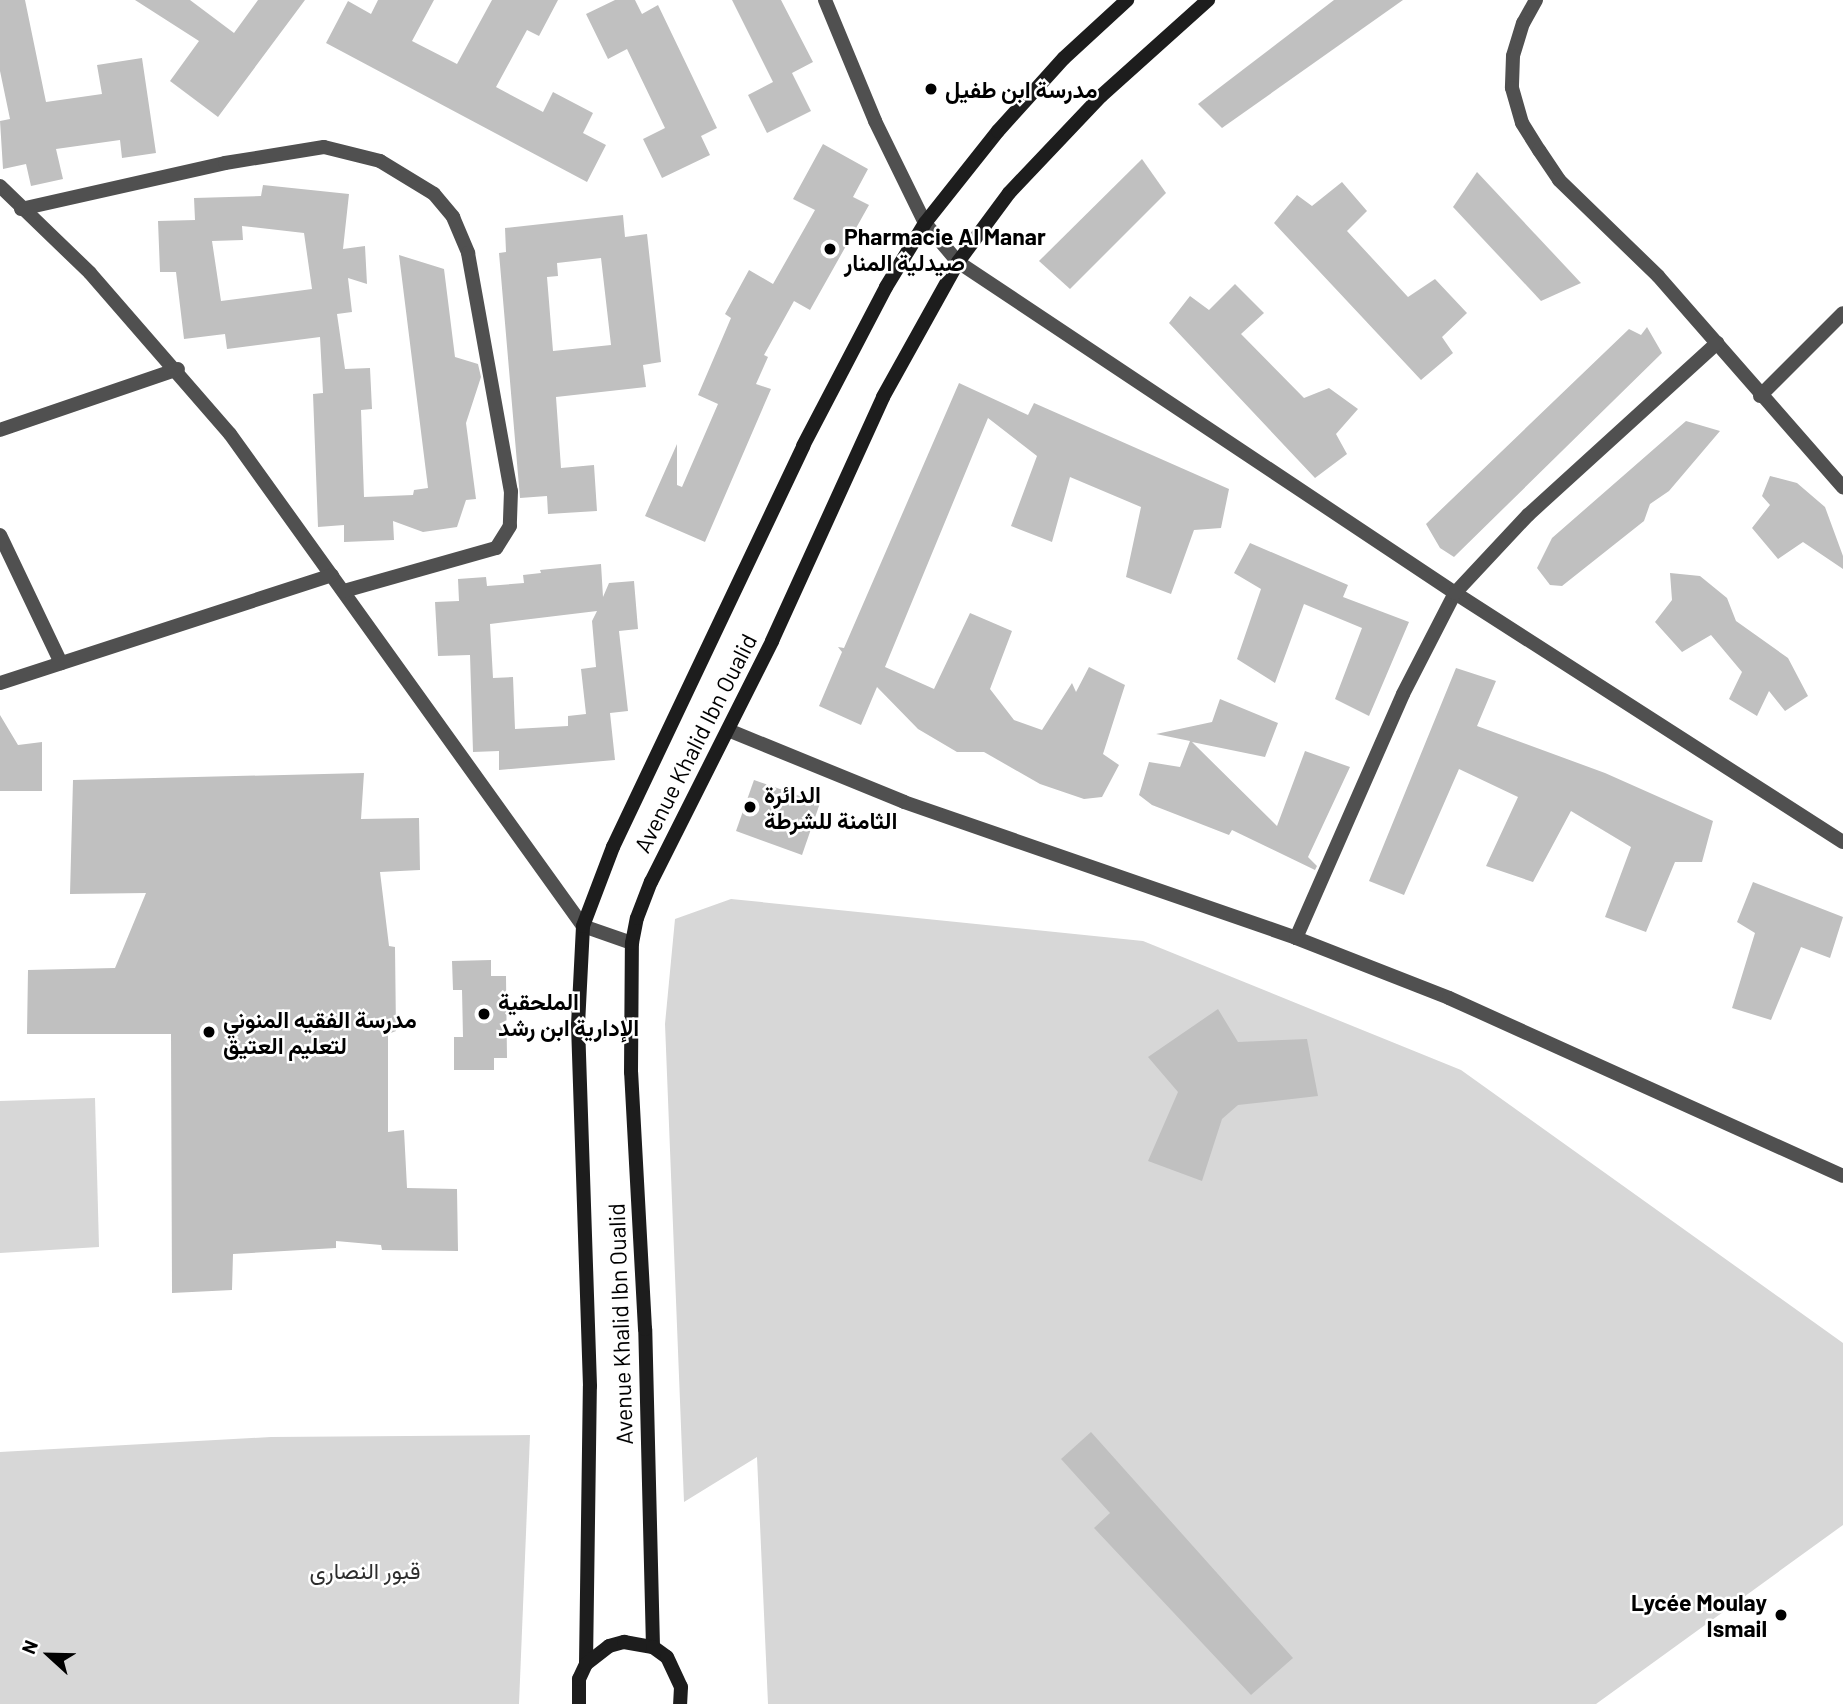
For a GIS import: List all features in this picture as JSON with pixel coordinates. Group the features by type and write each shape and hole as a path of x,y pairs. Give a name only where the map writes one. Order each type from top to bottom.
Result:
{"main road":[{"name":"Avenue Khalid Ibn Oualid","path":"579,1704 579,1679 586,1664 590,1385 578,1025 583,926 613,847 803,446 925,223 1056,67 1127,0"},
{"name":"Avenue Khalid Ibn Oualid","path":"653,1647 645,1329 631,1072 632,943 650,882 728,730 883,397 958,262 1009,193 1101,96 1208,0"},
{"path":"586,1664 609,1646 624,1642 653,1647 676,1670 681,1704"}],"street":[{"path":"825,0 875,121 925,223 958,262 1455,593 1843,842"},
{"path":"1536,0 1523,23 1513,56 1512,88 1522,122 1559,180 1658,276 1760,396 1843,487"},
{"path":"21,209 225,163 324,147 380,160 435,194 453,218 468,253 511,491 510,526 496,548 344,591"},
{"path":"0,186 90,273 178,369 344,591 583,926 632,943"},
{"path":"1760,396 1843,313"},
{"path":"1296,938 1403,694 1455,593 1528,515 1717,343"},
{"path":"0,430 178,369"},
{"path":"0,536 61,663"},
{"path":"0,683 332,575"},
{"path":"728,730 904,802 1296,938 1561,1046 1843,1176"}],"green space":[{"path":"731,899 1143,941 1461,1070 1843,1343 1843,1525 1596,1704 768,1704 757,1457 684,1502 665,1024 675,919"},
{"path":"95,1098 99,1247 0,1253 0,1101"},
{"name":"قبور النصارى","path":"530,1435 519,1704 0,1704 0,1452 271,1437"}],"building":[{"path":"0,0 25,0 46,102 102,94 97,65 142,58 156,153 122,158 120,140 56,149 63,179 31,186 26,164 3,169 0,121 10,119 0,71"},
{"path":"135,0 190,0 234,33 258,0 305,0 218,117 170,81 199,41"},
{"path":"378,0 434,0 412,41 457,64 492,0 558,0 539,36 527,30 496,87 543,112 553,92 593,113 583,133 606,145 587,182 326,43 348,1 371,14"},
{"path":"615,0 635,0 642,14 658,5 717,128 701,136 710,155 662,178 643,139 665,128 627,49 608,59 586,14"},
{"path":"732,0 781,0 813,62 792,73 811,111 767,133 748,95 773,82"},
{"path":"1334,0 1403,0 1222,128 1198,104"},
{"path":"823,144 868,169 853,197 869,205 810,310 794,301 764,355 768,357 756,384 771,389 705,542 645,516 677,444 677,485 682,487 718,404 698,395 731,318 725,314 749,270 773,284 815,210 793,199"},
{"path":"1142,159 1166,193 1070,289 1039,261"},
{"path":"1477,172 1581,283 1541,301 1453,207"},
{"path":"1342,182 1367,211 1347,231 1408,297 1435,279 1467,313 1442,337 1453,353 1421,380 1274,223 1297,195 1312,206"},
{"path":"263,185 349,194 343,249 365,246 367,284 348,278 352,312 337,314 345,369 370,368 372,409 361,410 364,497 413,495 414,490 428,488 399,255 444,269 455,357 478,364 481,377 466,423 476,499 466,500 457,527 423,532 393,521 394,540 344,542 344,525 318,527 313,394 323,393 320,337 227,349 225,334 184,339 176,272 160,272 158,221 195,220 194,198 261,196","holes":["242,226 304,233 312,289 221,301 212,241 243,240"]},
{"path":"623,215 625,237 647,234 661,362 643,365 646,387 556,397 561,468 594,465 597,511 548,514 547,496 520,498 499,253 506,252 505,228","holes":["601,258 611,345 553,351 547,277 558,276 557,263"]},
{"path":"1235,284 1264,313 1241,334 1304,398 1329,388 1358,409 1336,434 1347,454 1315,478 1169,323 1190,296 1209,310"},
{"path":"1647,327 1662,353 1454,557 1440,548 1426,524 1629,329 1641,335"},
{"path":"959,383 1028,415 1034,403 1229,489 1221,528 1194,530 1171,594 1126,577 1141,507 1070,477 1052,542 1011,526 1037,456 988,418 885,667 934,689 970,613 1012,631 990,689 1014,720 1042,730 1072,683 1076,692 1089,667 1125,685 1103,754 1119,765 1102,797 1084,799 1040,784 984,752 957,752 918,729 877,687 861,725 819,706 842,652 838,647 844,648"},
{"path":"1686,421 1720,431 1669,491 1650,504 1644,521 1562,586 1550,585 1537,568 1552,538"},
{"path":"1770,476 1797,483 1825,507 1843,556 1843,569 1803,542 1778,559 1752,528 1770,505 1762,496"},
{"path":"1250,543 1348,585 1343,597 1409,622 1369,716 1335,699 1362,628 1304,604 1275,683 1237,659 1261,589 1234,573"},
{"path":"601,564 603,597 609,583 634,581 638,629 619,631 628,711 610,713 615,760 499,770 499,751 473,752 470,655 438,656 435,602 459,601 458,579 486,577 487,586 524,583 523,575 541,573 540,570","holes":["597,611 592,621 596,667 581,669 586,714 568,716 568,726 515,729 513,677 493,678 490,624"]},
{"path":"1670,573 1700,576 1727,598 1736,621 1788,658 1808,696 1785,711 1769,691 1757,716 1729,699 1742,672 1711,635 1682,652 1655,622 1672,600"},
{"path":"1456,668 1496,681 1477,726 1605,773 1713,821 1702,862 1675,862 1646,932 1605,917 1631,847 1571,811 1533,882 1486,866 1518,797 1459,769 1404,895 1369,881"},
{"path":"1220,699 1278,723 1265,757 1192,742 1277,826 1305,751 1350,767 1308,857 1317,866 1315,870 1232,830 1229,835 1152,805 1139,795 1149,762 1180,767 1190,741 1156,734 1212,722"},
{"path":"0,715 18,745 42,742 42,791 0,791"},
{"name":"مدرسة الفقيه المنوني لتعليم العتيق","path":"364,773 361,819 419,818 420,870 380,872 389,946 395,947 396,1031 388,1034 388,1132 404,1130 407,1188 457,1189 458,1251 382,1250 381,1245 336,1241 336,1248 233,1254 232,1290 172,1293 171,1034 27,1034 28,970 115,968 146,893 70,894 73,780"},
{"path":"754,780 820,803 802,855 736,831"},
{"path":"1753,882 1843,917 1830,958 1801,947 1771,1020 1732,1008 1755,933 1737,922"},
{"name":"الملحقية الإدارية ابن رشد","path":"491,960 491,976 506,976 507,1058 494,1058 494,1070 454,1070 454,1037 463,1037 462,990 453,990 452,961"},
{"path":"1218,1009 1238,1042 1307,1039 1318,1096 1238,1105 1222,1119 1202,1181 1148,1161 1178,1092 1148,1057"},
{"path":"1091,1432 1293,1658 1251,1695 1094,1528 1110,1513 1061,1459"}],"place":[{"name":"مدرسة ابن طفيل","path":"931,89"},
{"name":"Pharmacie Al Manar صيدلية المنار","path":"830,249"},
{"name":"الدائرة الثامنة للشرطة","path":"750,807"},
{"name":"الملحقية الإدارية ابن رشد","path":"484,1014"},
{"name":"مدرسة الفقيه المنوني لتعليم العتيق","path":"209,1032"},
{"name":"Lycée Moulay Ismail","path":"1781,1615"}]}
